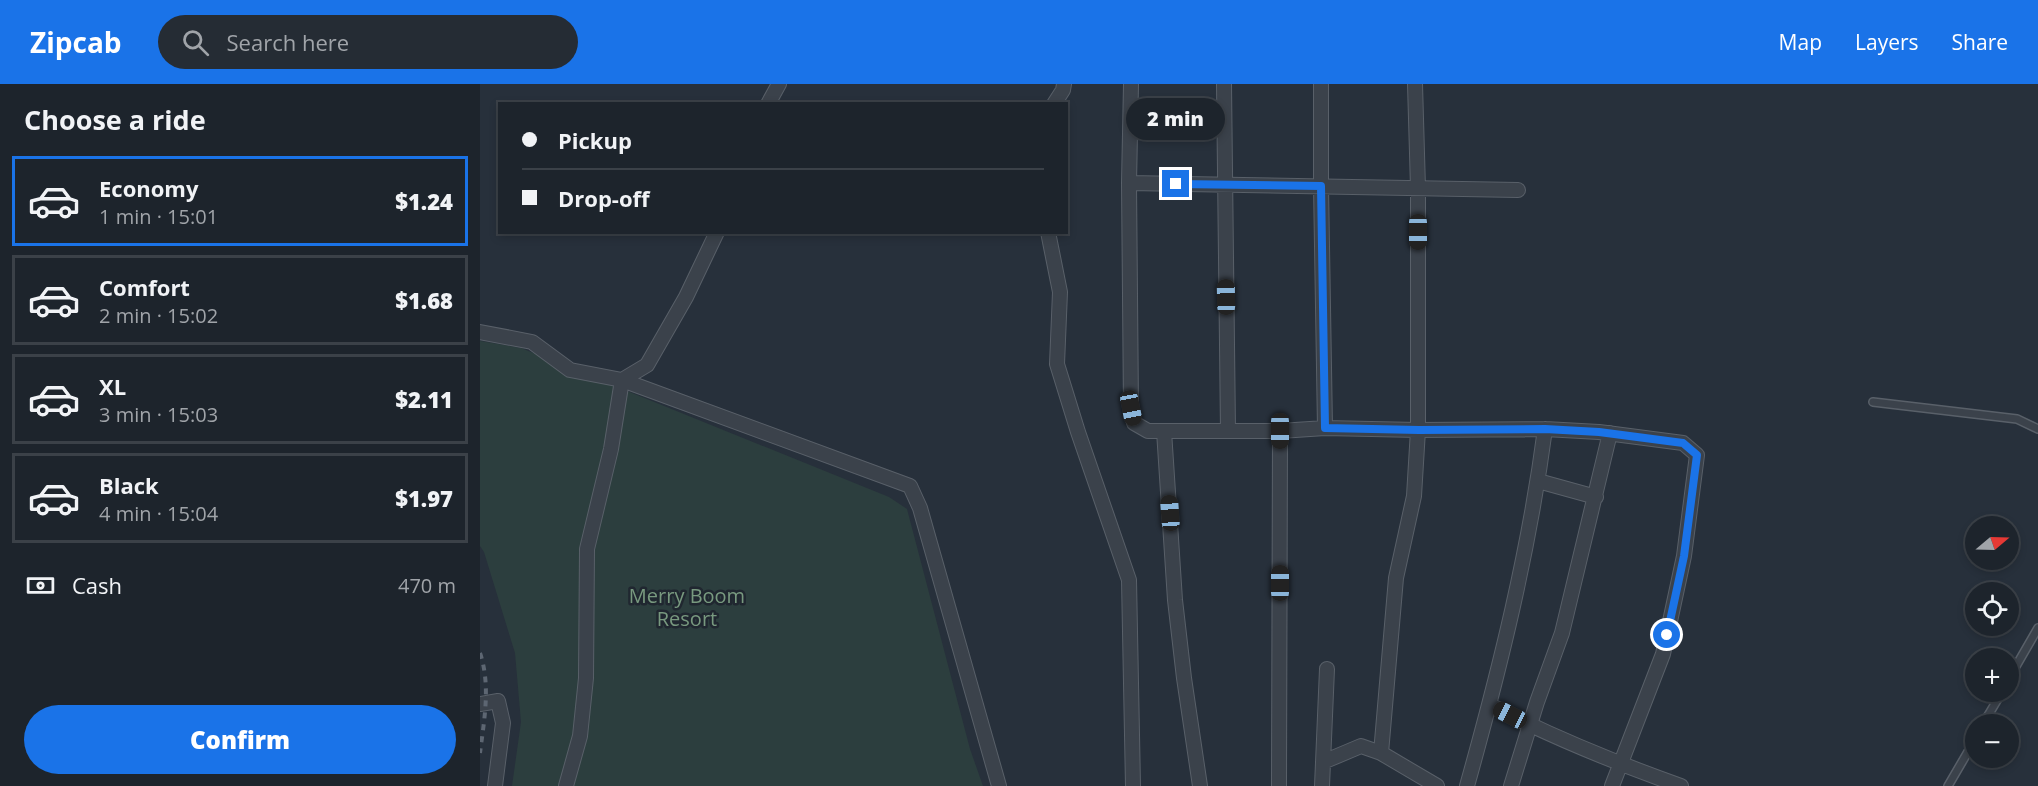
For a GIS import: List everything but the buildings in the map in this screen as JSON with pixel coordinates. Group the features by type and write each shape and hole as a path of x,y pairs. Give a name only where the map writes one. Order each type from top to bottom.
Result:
{"street":[{"path":"769,102 779,84"},
{"path":"1055,102 1064,84"},
{"path":"1131,84 1129,183 1131,408 1134,423 1148,431 1280,431 1325,428 1545,429 1610,433 1683,443 1697,455 1684,556 1663,654 1612,786"},
{"path":"1224,84 1228,431"},
{"path":"1322,84 1321,186 1325,428"},
{"path":"1381,753 1396,578 1414,496 1419,430 1415,84"},
{"path":"1129,183 1518,190"},
{"path":"566,786 580,736 586,678 587,549 611,449 622,380 647,365 686,297 716,234"},
{"path":"1048,234 1060,291 1057,364 1129,580 1133,786"},
{"path":"480,332 532,342 570,370 622,380 910,486 920,508 999,786"},
{"path":"1467,786 1511,619 1538,481 1545,429"},
{"path":"1164,431 1175,600 1185,689 1200,786"},
{"path":"1279,786 1280,431"},
{"path":"1511,786 1562,633 1610,433"},
{"path":"1538,481 1596,497"},
{"path":"1322,786 1327,669"},
{"path":"480,704 498,701 503,723 495,786"},
{"path":"1490,705 1621,765 1681,786"},
{"path":"1323,762 1361,746 1381,753 1437,786"}],"lane":[{"path":"1873,402 2017,419 2038,429"},
{"path":"2019,661 2038,628"},
{"path":"1948,786 1965,757"}],"green space":[{"name":"Merry Boom Resort","path":"480,341 521,348 889,497 907,509 970,749 983,786 512,786 521,722 515,653 484,552 480,546"}],"railway":[{"path":"480,653 486,690 480,753"}],"route":[{"path":"1176,184 1321,186 1325,428 1545,429 1599,432 1683,443 1697,455 1684,556 1667,635"}]}
